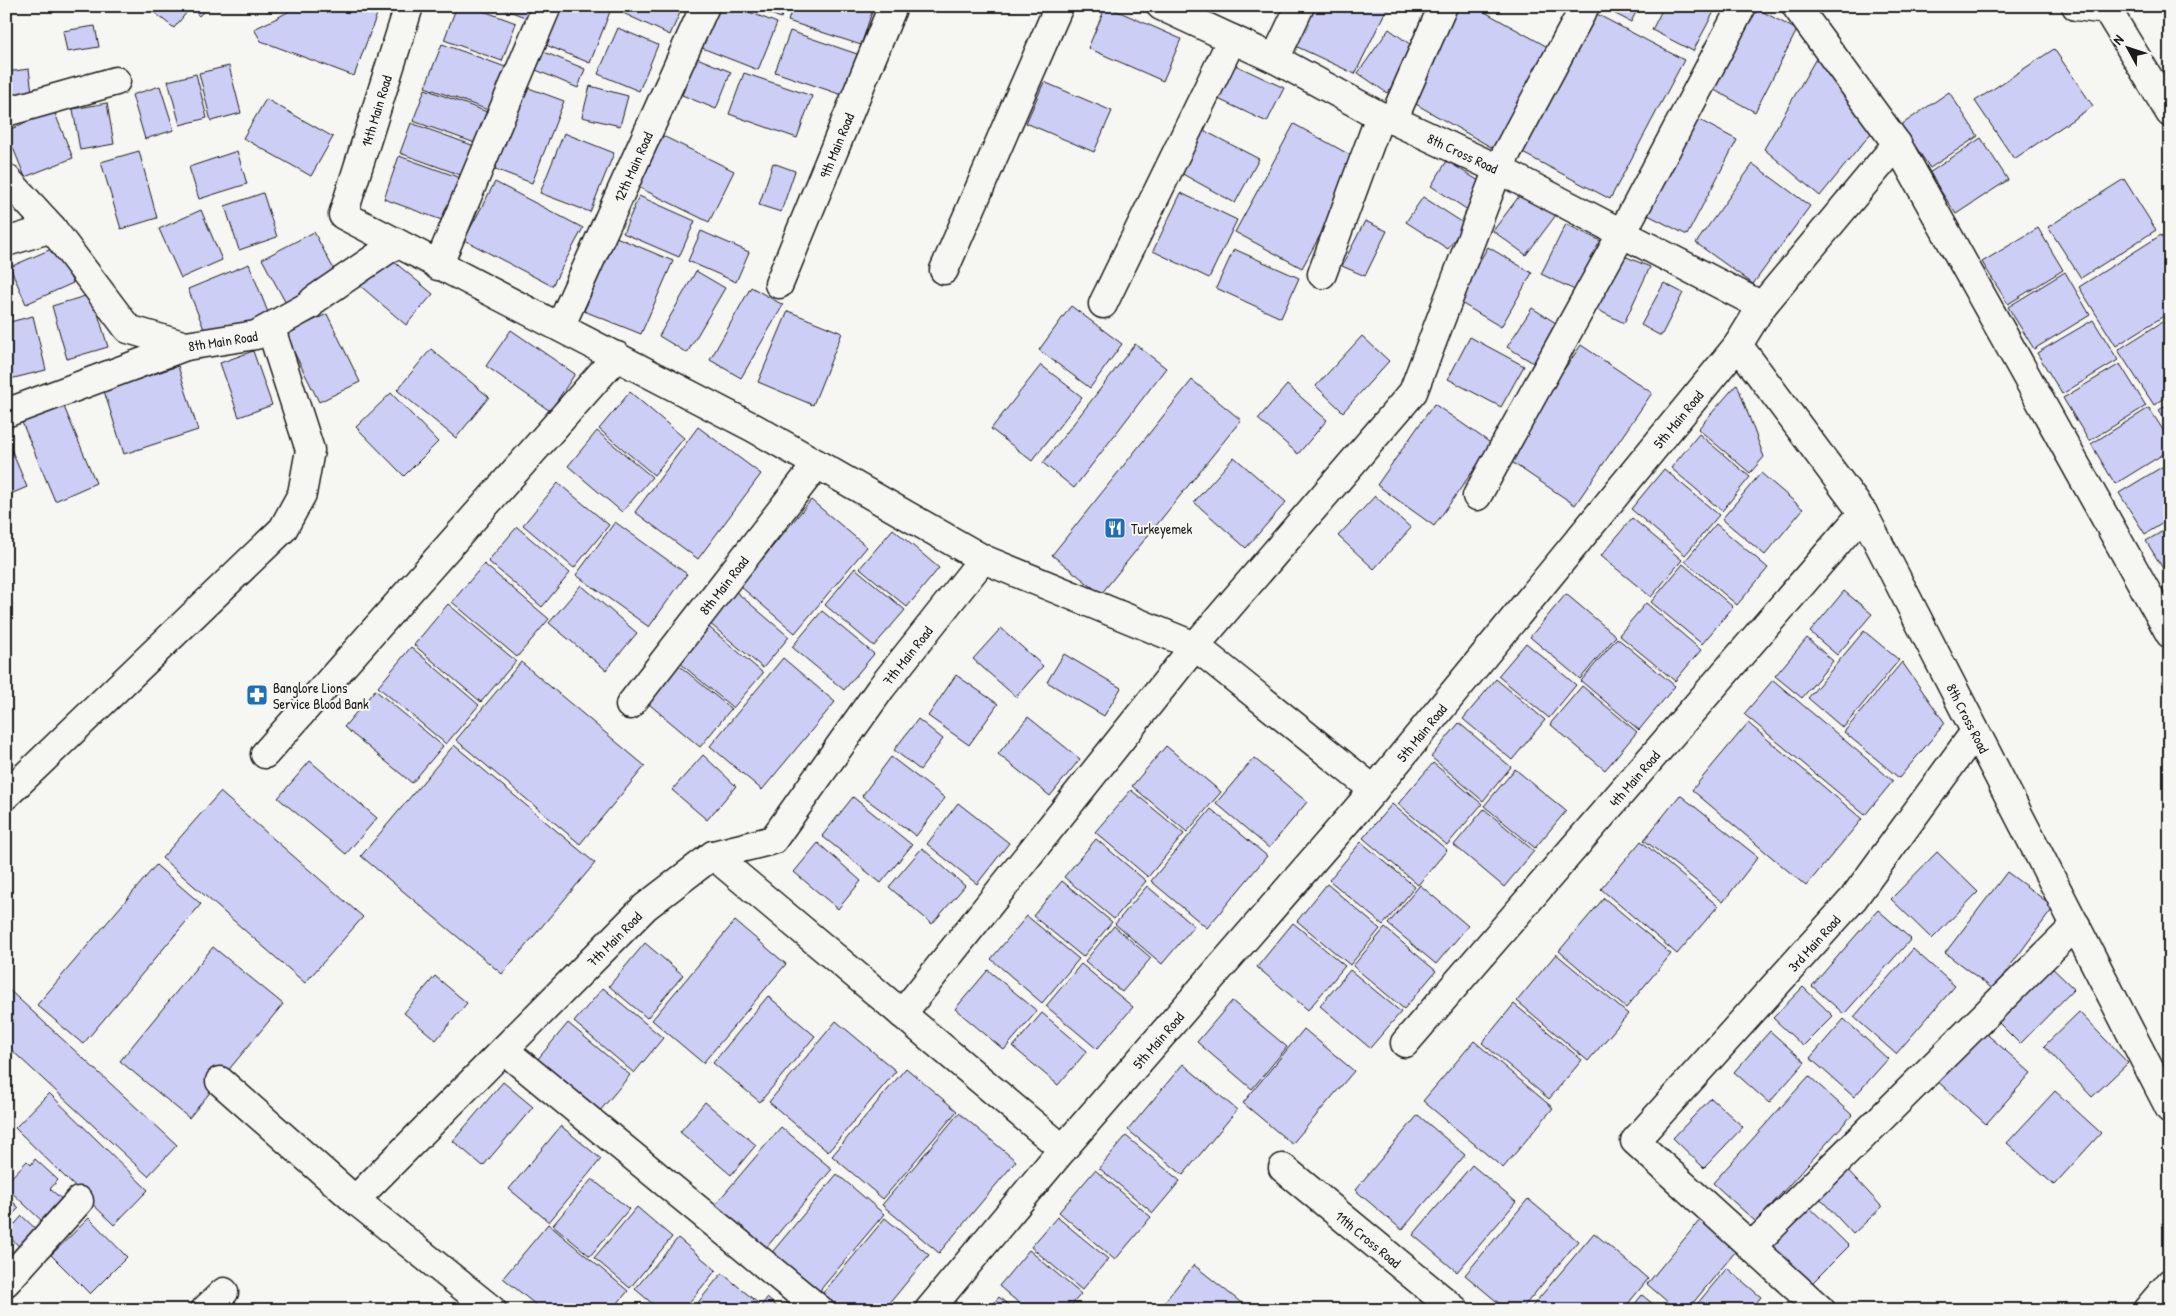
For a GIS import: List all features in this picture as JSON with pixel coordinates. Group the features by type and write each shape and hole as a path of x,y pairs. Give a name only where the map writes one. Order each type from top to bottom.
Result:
{"street":[{"name":"14th Main Road","path":"397,243 344,215 409,6"},
{"path":"438,266 547,6"},
{"name":"12th Main Road","path":"560,327 705,6"},
{"name":"9th Main Road","path":"779,284 892,6"},
{"path":"944,270 1060,6"},
{"name":"8th Cross Road","path":"1161,6 1275,59 1387,118 1498,169 1621,235 1762,306"},
{"path":"1275,59 1300,6"},
{"path":"1322,274 1387,118 1443,6"},
{"path":"902,1014 1195,646 1413,392 1498,169 1586,6"},
{"path":"1477,496 1621,235 1742,6"},
{"path":"1796,6 1897,144 2170,634"},
{"path":"2076,6 2106,8 2170,113"},
{"path":"1103,304 1232,39"},
{"path":"6,112 116,80"},
{"name":"5th Main Road","path":"929,1310 1064,1149 1374,790 1738,345 1762,306 1897,144"},
{"name":"8th Main Road","path":"6,178 52,228 128,329 186,346 256,335 271,329 310,305 314,300 397,243"},
{"path":"6,242 52,228"},
{"path":"397,243 438,266 617,356 754,428 983,559 1195,646 1374,790"},
{"path":"6,795 283,529 302,494 310,450 271,329"},
{"name":"8th Cross Road","path":"1738,345 1863,513 2170,1110"},
{"path":"6,413 186,346"},
{"path":"265,754 617,356"},
{"name":"8th Main Road","path":"630,705 817,464"},
{"name":"4th Main Road","path":"1404,1043 1863,513"},
{"name":"7th Main Road","path":"355,1200 645,907 713,855 773,840 881,688 983,559"},
{"name":"3rd Main Road","path":"1751,1247 1634,1141 1853,899 1975,732"},
{"path":"713,855 1064,1149"},
{"path":"1821,1310 1751,1247 2076,925"},
{"path":"504,1050 820,1310"},
{"path":"220,1081 355,1200 492,1310"},
{"name":"11th Cross Road","path":"1282,1168 1454,1310"},
{"path":"6,1282 79,1201"},
{"path":"2147,1310 2170,1283"}],"building":[{"path":"146,6 180,6 187,12 174,28"},
{"path":"189,6 209,6 199,16"},
{"path":"293,6 380,6 354,76 261,41 254,29 291,10"},
{"path":"457,6 470,6 516,23 502,61 444,40"},
{"path":"496,6 535,6 530,19"},
{"path":"562,6 604,6 611,9 590,63 546,45"},
{"path":"626,6 683,6 670,35 623,13"},
{"path":"720,6 734,6 777,23 758,70 702,48"},
{"path":"750,6 786,6 781,18"},
{"path":"793,6 874,6 861,45 788,21"},
{"path":"1106,6 1181,39 1163,81 1088,48"},
{"path":"1305,6 1388,6 1355,74 1287,42"},
{"path":"1459,6 1474,6 1553,50 1496,150 1407,99"},
{"path":"1600,6 1639,6 1631,22"},
{"path":"1664,6 1717,6 1693,51 1652,30"},
{"path":"1752,6 1797,30 1755,112 1703,84"},
{"path":"1589,10 1684,60 1610,199 1515,149"},
{"path":"95,26 99,47 67,52 63,31"},
{"path":"618,28 658,45 639,91 598,74"},
{"path":"1389,29 1418,50 1387,93 1358,73"},
{"path":"790,31 860,55 845,96 775,72"},
{"path":"442,44 511,69 494,112 425,87"},
{"path":"2054,49 2093,106 2014,159 1975,101"},
{"path":"544,52 585,69 578,88 536,70"},
{"path":"1818,55 1876,127 1820,196 1764,149"},
{"path":"697,58 731,72 716,109 682,95"},
{"path":"1233,64 1284,88 1267,122 1216,98"},
{"path":"229,66 241,113 211,121 199,73"},
{"path":"29,69 33,100 6,104 6,72"},
{"path":"744,73 812,96 797,138 729,114"},
{"path":"196,74 207,118 180,125 168,81"},
{"path":"1044,82 1112,111 1094,152 1026,123"},
{"path":"160,86 174,130 145,139 132,95"},
{"path":"590,86 628,96 620,126 582,117"},
{"path":"526,87 564,101 532,183 495,169"},
{"path":"425,89 490,113 478,144 413,121"},
{"path":"1949,92 1978,136 1930,168 1901,125"},
{"path":"266,99 333,137 311,176 243,138"},
{"path":"107,103 114,144 80,150 73,109"},
{"path":"54,111 73,158 25,177 6,131"},
{"path":"1692,116 1737,140 1687,235 1642,212"},
{"path":"411,123 480,148 469,178 400,153"},
{"path":"1294,124 1361,161 1302,268 1235,232"},
{"path":"1203,130 1259,159 1235,203 1179,172"},
{"path":"564,133 614,153 590,212 540,193"},
{"path":"663,136 734,171 709,222 638,187"},
{"path":"1981,138 2008,180 1956,214 1929,173"},
{"path":"139,151 157,218 121,229 101,162"},
{"path":"237,151 247,184 199,199 189,167"},
{"path":"399,156 466,180 450,223 384,199"},
{"path":"1447,161 1487,186 1471,212 1431,186"},
{"path":"773,163 795,171 781,212 759,205"},
{"path":"1753,164 1810,206 1753,284 1696,243"},
{"path":"2124,179 2156,230 2081,278 2048,227"},
{"path":"495,182 583,228 552,286 464,240"},
{"path":"1523,191 1556,215 1526,255 1493,231"},
{"path":"263,193 277,237 239,250 225,206"},
{"path":"1181,193 1237,220 1209,278 1153,251"},
{"path":"639,196 695,221 679,257 623,233"},
{"path":"1423,197 1465,224 1448,249 1406,222"},
{"path":"201,210 222,260 181,278 159,229"},
{"path":"1365,221 1387,231 1365,276 1342,266"},
{"path":"1566,224 1603,242 1579,292 1541,274"},
{"path":"2038,228 2063,270 2008,304 1982,262"},
{"path":"701,231 749,252 736,282 688,261"},
{"path":"314,232 340,281 289,309 262,259"},
{"path":"2161,235 2170,249 2170,312 2116,346 2079,287"},
{"path":"616,237 673,261 641,334 584,311"},
{"path":"56,247 73,283 26,304 10,267"},
{"path":"1488,247 1532,273 1501,327 1456,300"},
{"path":"1234,249 1299,278 1281,318 1216,288"},
{"path":"1622,255 1650,267 1624,323 1596,309"},
{"path":"393,261 433,294 406,325 357,283"},
{"path":"249,264 269,315 208,339 188,289"},
{"path":"696,271 725,288 687,353 659,336"},
{"path":"2065,272 2090,315 2034,349 2008,307"},
{"path":"1664,283 1683,293 1661,336 1641,325"},
{"path":"751,287 783,305 741,378 710,360"},
{"path":"92,294 108,347 67,359 52,306"},
{"path":"1071,306 1122,344 1090,388 1039,350"},
{"path":"1532,308 1564,328 1540,367 1507,347"},
{"path":"788,311 842,333 813,405 758,382"},
{"path":"327,314 360,382 319,402 285,334"},
{"path":"33,316 46,370 6,380 6,323"},
{"path":"2170,317 2170,395 2154,405 2118,350"},
{"path":"2093,320 2118,360 2062,394 2037,353"},
{"path":"511,330 575,374 550,411 486,366"},
{"path":"1362,336 1389,361 1343,412 1316,386"},
{"path":"1470,337 1524,366 1501,407 1448,379"},
{"path":"1135,344 1166,368 1074,488 1043,463"},
{"path":"1581,345 1652,393 1575,505 1504,457"},
{"path":"431,349 489,397 456,438 397,390"},
{"path":"253,351 272,405 239,417 220,363"},
{"path":"2120,364 2146,406 2089,441 2063,398"},
{"path":"1041,365 1082,397 1032,461 991,429"},
{"path":"178,366 198,430 124,454 104,391"},
{"path":"1192,380 1241,420 1101,594 1052,555"},
{"path":"1737,384 1764,457 1750,473 1698,429"},
{"path":"1287,385 1327,420 1298,454 1258,419"},
{"path":"630,392 684,438 654,475 599,429"},
{"path":"391,393 438,442 404,476 356,427"},
{"path":"62,402 96,483 55,501 21,420"},
{"path":"2170,403 2170,427 2159,410"},
{"path":"1434,404 1492,444 1434,526 1377,485"},
{"path":"2149,408 2170,441 2170,450 2115,484 2091,444"},
{"path":"698,427 761,474 698,559 635,512"},
{"path":"597,431 652,477 622,512 568,466"},
{"path":"1699,434 1750,477 1722,511 1671,468"},
{"path":"6,437 27,487 6,496"},
{"path":"1234,457 1286,502 1246,548 1194,502"},
{"path":"2170,462 2170,519 2145,534 2119,493"},
{"path":"1664,469 1719,515 1685,555 1631,509"},
{"path":"1761,473 1803,509 1765,555 1722,519"},
{"path":"558,483 609,525 574,568 523,525"},
{"path":"1375,496 1411,528 1374,569 1338,536"},
{"path":"811,500 867,547 795,633 740,586"},
{"path":"1632,518 1682,560 1651,597 1601,556"},
{"path":"615,522 687,574 649,627 576,575"},
{"path":"1716,524 1768,568 1737,605 1685,561"},
{"path":"517,527 570,573 542,607 488,561"},
{"path":"2170,527 2170,580 2146,541"},
{"path":"893,529 939,568 907,607 860,568"},
{"path":"484,564 549,619 517,657 452,602"},
{"path":"1683,564 1733,607 1702,644 1651,602"},
{"path":"855,568 905,610 874,646 825,605"},
{"path":"581,585 637,633 606,670 549,623"},
{"path":"734,590 789,637 763,668 708,622"},
{"path":"1844,591 1872,614 1837,655 1810,632"},
{"path":"1566,594 1616,636 1580,679 1530,637"},
{"path":"1646,603 1701,650 1675,681 1619,635"},
{"path":"448,604 516,661 481,702 414,645"},
{"path":"822,611 874,654 844,690 792,647"},
{"path":"704,623 763,673 733,708 674,658"},
{"path":"1001,628 1043,666 1016,697 973,659"},
{"path":"1864,631 1899,660 1843,728 1808,698"},
{"path":"1617,638 1675,686 1639,730 1581,681"},
{"path":"1807,638 1833,661 1802,698 1775,676"},
{"path":"1526,643 1576,685 1549,718 1498,676"},
{"path":"411,647 479,705 446,744 378,687"},
{"path":"1064,654 1121,688 1104,716 1047,682"},
{"path":"783,658 835,702 762,790 710,746"},
{"path":"521,662 645,766 580,844 456,740"},
{"path":"675,662 731,709 700,747 644,700"},
{"path":"1902,662 1945,723 1899,778 1844,732"},
{"path":"956,675 998,704 969,745 928,716"},
{"path":"1496,679 1545,720 1512,760 1463,719"},
{"path":"1773,680 1893,781 1865,815 1744,714"},
{"path":"1582,686 1637,732 1605,770 1550,724"},
{"path":"375,690 443,746 412,783 344,727"},
{"path":"1028,717 1080,759 1050,796 998,754"},
{"path":"918,719 943,739 920,770 894,750"},
{"path":"1459,723 1511,767 1483,801 1431,757"},
{"path":"1748,723 1862,819 1806,886 1692,790"},
{"path":"454,745 595,863 502,974 361,856"},
{"path":"1166,746 1221,792 1187,832 1132,786"},
{"path":"703,755 736,786 707,820 672,790"},
{"path":"891,757 945,798 916,836 862,796"},
{"path":"1254,758 1307,802 1269,848 1216,803"},
{"path":"310,761 377,818 346,854 278,798"},
{"path":"1433,763 1482,804 1447,845 1398,804"},
{"path":"1515,769 1566,811 1535,848 1484,806"},
{"path":"1131,790 1184,834 1148,877 1095,832"},
{"path":"220,792 363,917 305,983 162,858"},
{"path":"1680,795 1758,857 1723,902 1644,840"},
{"path":"853,797 912,845 881,883 822,836"},
{"path":"958,803 1009,843 977,884 927,844"},
{"path":"1392,804 1447,850 1418,885 1363,838"},
{"path":"1211,809 1267,856 1207,928 1151,881"},
{"path":"1484,809 1534,851 1504,887 1454,845"},
{"path":"1096,839 1146,881 1114,919 1064,877"},
{"path":"1641,841 1718,906 1677,954 1601,889"},
{"path":"1361,842 1415,887 1383,925 1329,880"},
{"path":"818,843 861,881 838,909 794,872"},
{"path":"922,848 965,886 932,924 889,887"},
{"path":"1937,852 1978,892 1932,939 1891,899"},
{"path":"156,865 201,904 83,1044 37,1005"},
{"path":"2007,872 2054,907 1993,989 1945,953"},
{"path":"1062,881 1112,922 1083,957 1033,916"},
{"path":"1327,884 1380,929 1350,965 1297,921"},
{"path":"1420,885 1468,926 1436,964 1388,924"},
{"path":"1147,886 1194,926 1162,964 1115,924"},
{"path":"1604,898 1671,954 1626,1008 1559,951"},
{"path":"1878,910 1911,939 1844,1014 1812,986"},
{"path":"1027,916 1079,959 1042,1003 991,959"},
{"path":"735,921 786,964 703,1063 652,1020"},
{"path":"1293,923 1345,966 1308,1010 1257,967"},
{"path":"1114,926 1151,958 1122,992 1085,961"},
{"path":"1385,928 1436,971 1404,1009 1353,966"},
{"path":"645,943 683,975 647,1018 609,986"},
{"path":"213,947 283,1004 189,1118 120,1061"},
{"path":"1913,949 1955,986 1896,1054 1854,1017"},
{"path":"1556,954 1628,1014 1588,1061 1517,1001"},
{"path":"2045,961 2074,989 2020,1044 1991,1015"},
{"path":"1081,964 1133,1007 1097,1049 1046,1006"},
{"path":"988,970 1037,1011 1004,1050 955,1009"},
{"path":"1350,970 1401,1012 1370,1048 1320,1006"},
{"path":"435,976 467,1003 436,1040 404,1013"},
{"path":"6,987 177,1145 148,1176 6,1045"},
{"path":"1803,987 1833,1016 1803,1046 1773,1018"},
{"path":"603,988 663,1038 634,1073 574,1022"},
{"path":"768,996 815,1036 760,1102 713,1063"},
{"path":"1232,1001 1287,1047 1252,1089 1197,1042"},
{"path":"1514,1004 1582,1060 1549,1099 1482,1043"},
{"path":"2079,1012 2128,1063 2092,1097 2044,1046"},
{"path":"1042,1013 1087,1051 1058,1085 1013,1047"},
{"path":"1844,1019 1888,1059 1854,1097 1810,1058"},
{"path":"836,1021 896,1071 828,1152 769,1102"},
{"path":"568,1023 630,1075 599,1112 537,1060"},
{"path":"1304,1029 1354,1071 1292,1144 1243,1103"},
{"path":"1981,1029 2031,1073 1986,1124 1936,1080"},
{"path":"1770,1031 1805,1062 1769,1103 1734,1072"},
{"path":"1474,1041 1553,1108 1503,1168 1423,1101"},
{"path":"1183,1064 1237,1110 1183,1175 1128,1130"},
{"path":"906,1068 957,1111 883,1199 832,1156"},
{"path":"1809,1076 1852,1115 1756,1222 1713,1183"},
{"path":"503,1082 533,1107 483,1166 453,1141"},
{"path":"2055,1091 2101,1133 2054,1185 2007,1143"},
{"path":"49,1093 148,1190 114,1225 15,1128"},
{"path":"1711,1098 1743,1127 1704,1168 1673,1138"},
{"path":"705,1102 756,1145 731,1175 680,1132"},
{"path":"959,1113 1016,1161 939,1253 882,1205"},
{"path":"1418,1115 1465,1155 1402,1230 1355,1190"},
{"path":"561,1126 601,1159 549,1222 509,1189"},
{"path":"781,1127 832,1169 765,1249 714,1206"},
{"path":"1126,1136 1180,1181 1153,1213 1099,1168"},
{"path":"35,1159 58,1180 50,1189 63,1200 43,1222 6,1187 6,1183 27,1161 31,1165"},
{"path":"1472,1165 1516,1202 1457,1272 1413,1235"},
{"path":"1843,1165 1882,1207 1853,1234 1814,1192"},
{"path":"1095,1170 1151,1217 1115,1260 1059,1212"},
{"path":"837,1174 884,1214 816,1295 769,1256"},
{"path":"592,1179 629,1209 590,1256 553,1225"},
{"path":"6,1195 19,1208 9,1218 15,1224 22,1216 38,1231 21,1248 6,1234"},
{"path":"1528,1199 1578,1241 1521,1310 1507,1310 1465,1275"},
{"path":"1801,1199 1849,1246 1808,1287 1761,1241"},
{"path":"637,1207 672,1237 630,1288 594,1258"},
{"path":"1057,1217 1108,1259 1082,1290 1031,1247"},
{"path":"89,1218 127,1257 90,1294 51,1255"},
{"path":"885,1218 929,1255 884,1310 830,1310 818,1299"},
{"path":"1700,1220 1736,1251 1687,1310 1677,1310 1647,1284"},
{"path":"548,1224 628,1291 612,1310 542,1310 503,1278"},
{"path":"1594,1233 1648,1279 1623,1310 1529,1310"},
{"path":"678,1238 716,1270 683,1310 660,1310 635,1289"},
{"path":"1029,1250 1081,1294 1067,1310 1027,1310 999,1286"},
{"path":"1194,1265 1244,1305 1240,1310 1158,1310"},
{"path":"1727,1268 1761,1297 1750,1310 1692,1310"},
{"path":"722,1273 759,1304 753,1310 692,1310"},
{"path":"1642,1295 1660,1310 1630,1310"},
{"path":"999,1297 1014,1310 988,1310"},
{"path":"767,1298 781,1310 758,1310"},
{"path":"225,1300 239,1310 217,1310"}],"place":[{"name":"Turkeyemek","path":"1115,528"},
{"name":"Banglore Lions Service Blood Bank","path":"257,695"}]}
